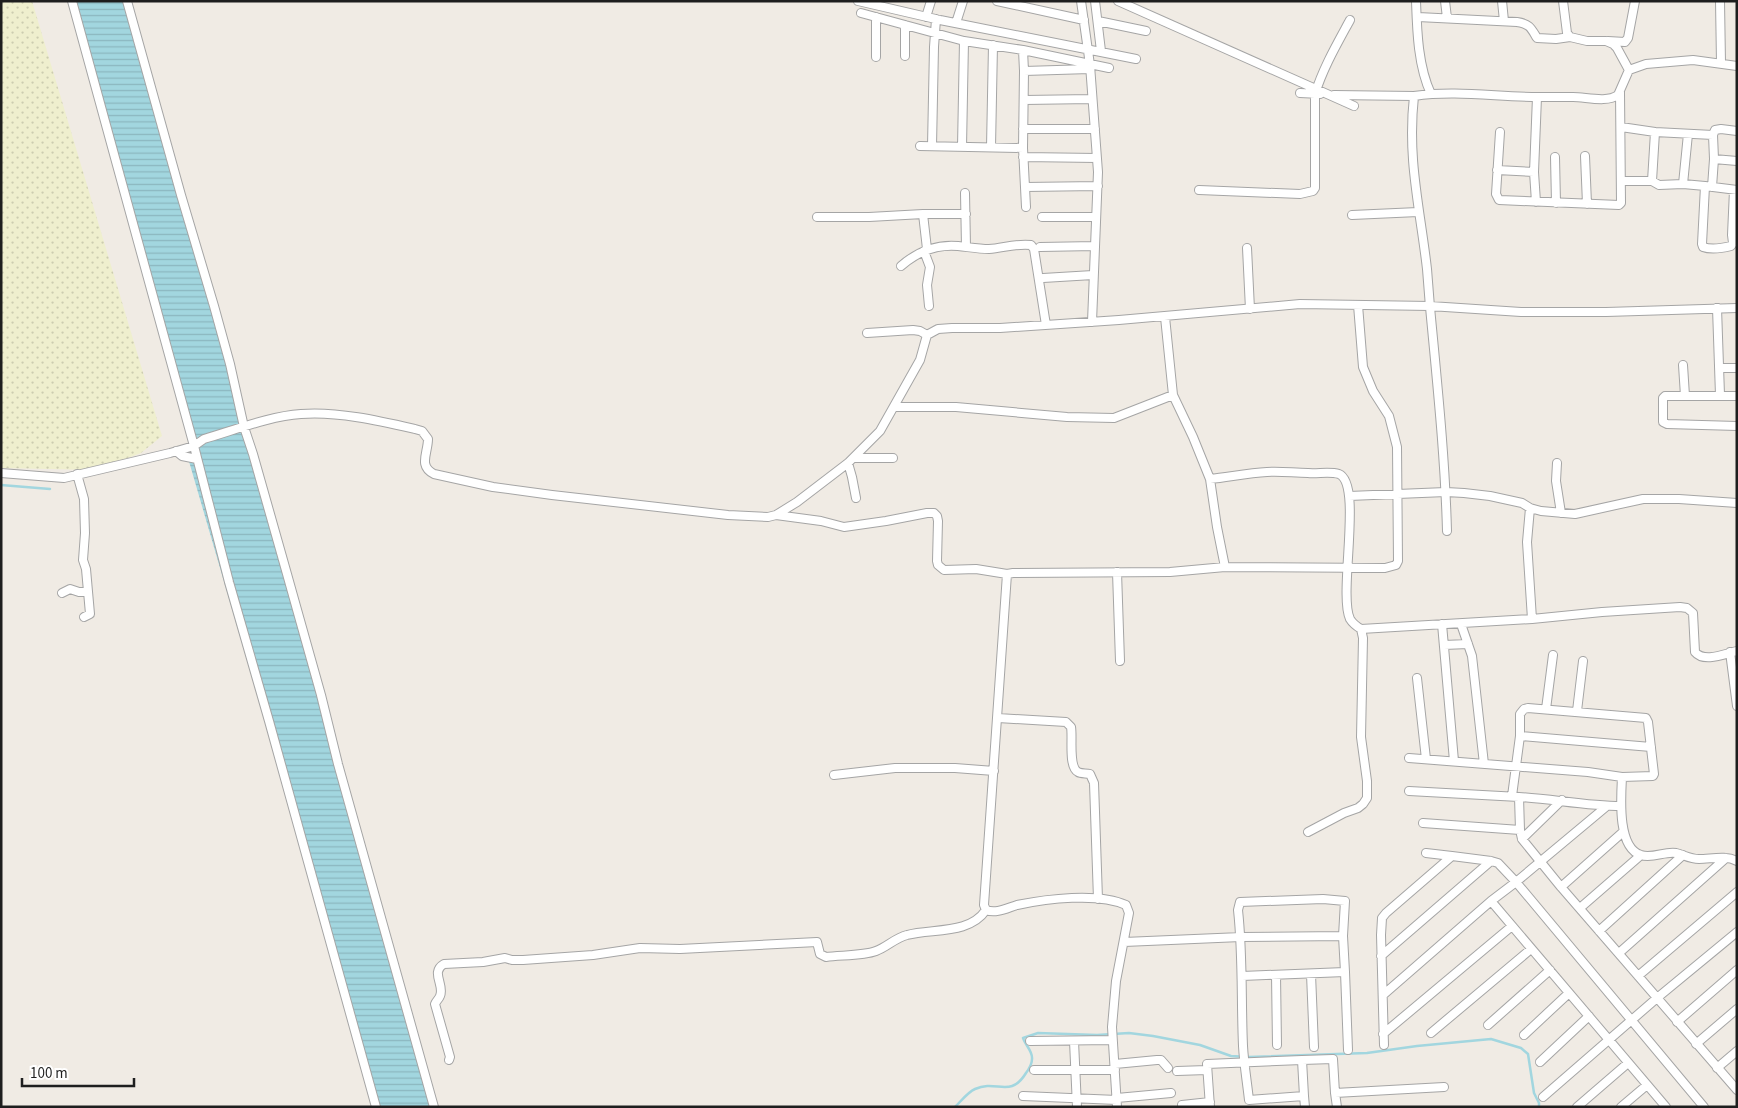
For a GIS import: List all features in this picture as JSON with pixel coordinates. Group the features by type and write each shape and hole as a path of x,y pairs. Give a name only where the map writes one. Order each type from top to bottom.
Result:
{"street":[{"path":"72,1 194,446 243,634 376,1107"},
{"path":"127,1 220,328 244,427 288,574 338,764 434,1107"},
{"path":"858,1 926,17 1136,59"},
{"path":"898,11 901,1"},
{"path":"926,17 931,1"},
{"path":"956,23 963,1"},
{"path":"997,1 1084,20"},
{"path":"1082,1 1090,67 1098,186 1092,322"},
{"path":"1096,1 1101,51"},
{"path":"1118,1 1354,106"},
{"path":"1416,1 1418,37 1425,82 1431,94"},
{"path":"1445,1 1447,18"},
{"path":"1502,1 1504,21"},
{"path":"1563,1 1567,33 1570,37"},
{"path":"1418,17 1528,24 1533,29 1537,38 1556,39 1570,37 1625,42 1628,38 1635,1"},
{"path":"1720,1 1721,63"},
{"path":"869,3 864,14 964,41 1023,50 1090,67"},
{"path":"876,17 876,57"},
{"path":"932,146 936,19"},
{"path":"1199,190 1300,194 1313,191 1315,94 1335,48 1350,20"},
{"path":"1098,21 1146,31"},
{"path":"905,25 905,56"},
{"path":"962,147 964,41"},
{"path":"1500,132 1496,194 1499,200 1619,205 1621,203 1620,92 1628,70 1617,48 1606,41"},
{"path":"991,147 993,45"},
{"path":"1023,50 1023,148 1026,206"},
{"path":"1628,70 1646,64 1693,60 1737,66"},
{"path":"1024,71 1090,67 1109,68"},
{"path":"1300,94 1414,96 1481,94 1607,98 1616,96 1620,92"},
{"path":"1414,96 1411,140 1418,212 1427,269 1446,492 1447,531"},
{"path":"1536,202 1534,172 1537,97"},
{"path":"1024,100 1092,99"},
{"path":"1620,127 1655,132 1712,135"},
{"path":"1023,129 1095,129"},
{"path":"1621,181 1652,181 1659,185 1683,184 1709,186 1735,190 1734,235 1731,246 1707,249 1703,248 1702,244 1709,186 1714,159 1712,135 1715,130 1721,129 1737,131"},
{"path":"1652,181 1655,132"},
{"path":"1683,184 1688,134"},
{"path":"920,146 1023,148"},
{"path":"1585,156 1587,204"},
{"path":"1555,157 1556,203"},
{"path":"1024,158 1097,158"},
{"path":"1714,159 1737,161"},
{"path":"1497,170 1534,172"},
{"path":"1025,187 1098,186"},
{"path":"965,193 966,247"},
{"path":"1352,215 1418,212"},
{"path":"923,214 926,250 930,267 927,285 929,306"},
{"path":"817,217 966,214"},
{"path":"1042,217 1096,217"},
{"path":"901,266 914,255 926,250 946,246 988,249 1024,244 1031,245 1034,249 1046,325"},
{"path":"1040,247 1095,246"},
{"path":"1247,248 1250,309"},
{"path":"1043,278 1094,275"},
{"path":"1,473 64,478 194,446 204,439 244,427 311,413 353,416 422,432 428,439 424,465 427,470 434,474 493,487 552,495 768,517 776,515 797,502 851,461 880,431 920,360 926,335 938,329 1000,328 1165,317 1300,304 1430,306 1521,312 1606,312 1737,308"},
{"path":"776,515 821,520 844,527 934,513 938,521 937,560 944,570 976,570 1007,574 1170,572 1225,568 1347,569 1385,568 1396,565 1398,561 1397,447 1389,416 1373,390 1363,367 1358,305"},
{"path":"1717,308 1720,395"},
{"path":"1165,317 1173,395 1197,445 1210,479 1225,568"},
{"path":"867,332 913,330 920,331 926,335"},
{"path":"1683,365 1685,396"},
{"path":"1719,368 1737,368"},
{"path":"894,408 956,406 1067,417 1114,418 1173,395"},
{"path":"1737,396 1665,396 1663,398 1664,423 1737,426"},
{"path":"176,451 188,458 197,459"},
{"path":"851,461 893,458"},
{"path":"851,461 856,498"},
{"path":"1557,463 1556,481 1560,513"},
{"path":"1210,479 1265,472 1338,474 1343,477 1349,496 1350,536 1347,569 1347,610 1351,621 1361,629 1532,619 1633,609 1687,608 1693,613 1695,652 1697,655 1707,657 1733,652 1737,705"},
{"path":"77,474 84,499 84,560 90,614 84,617"},
{"path":"1349,496 1446,492 1490,496 1522,503 1530,508 1542,511 1575,514 1643,500 1679,499 1737,503"},
{"path":"1530,508 1527,542 1532,619"},
{"path":"1117,572 1120,661"},
{"path":"986,910 984,905 1007,574"},
{"path":"62,593 70,589 88,592"},
{"path":"1442,624 1454,761"},
{"path":"1461,624 1472,656 1484,764"},
{"path":"1308,832 1344,813 1358,808 1367,798 1367,781 1361,737 1363,654 1361,629"},
{"path":"1444,645 1468,644"},
{"path":"1546,709 1553,655"},
{"path":"1577,711 1583,661"},
{"path":"1417,678 1426,759"},
{"path":"1409,758 1516,766 1622,777 1653,776 1648,722 1646,718 1577,711 1524,709 1520,714 1520,736 1516,766 1516,796 1522,839 1656,998 1737,1090"},
{"path":"998,718 1066,722 1071,727 1074,768 1080,772 1090,774 1094,783 1098,899"},
{"path":"1520,736 1651,747"},
{"path":"834,775 895,768 955,768 994,771"},
{"path":"1622,777 1621,806 1623,832 1632,849 1641,856"},
{"path":"1409,791 1516,796 1621,806"},
{"path":"1522,839 1562,800"},
{"path":"1383,995 1491,901 1607,806"},
{"path":"1423,823 1520,830"},
{"path":"1561,887 1623,832"},
{"path":"1426,853 1498,863 1632,1019 1704,1107"},
{"path":"1580,908 1641,856 1671,853 1696,859 1732,858 1737,861"},
{"path":"1600,931 1683,855"},
{"path":"1384,1045 1381,956 1382,918 1452,856"},
{"path":"1618,953 1726,858"},
{"path":"1381,956 1491,861"},
{"path":"1638,976 1737,892"},
{"path":"986,910 997,911 1034,902 1062,898 1098,899 1120,902 1126,905 1129,913 1116,981 1112,1036 1117,1102"},
{"path":"1304,1096 1249,1103 1244,1059 1241,938 1238,910 1240,902 1323,899 1344,901 1343,936 1348,1050"},
{"path":"1491,901 1666,1107"},
{"path":"448,1060 450,1057 435,1004 440,994 437,972 439,967 444,964 483,962 505,958 523,960 593,955 640,948 668,949 817,942 820,954 826,957 873,952 909,934 958,928 973,923 986,910"},
{"path":"1384,1034 1512,926"},
{"path":"1543,1097 1656,998 1737,932"},
{"path":"1124,942 1343,936"},
{"path":"1431,1033 1531,949"},
{"path":"1488,1025 1550,970"},
{"path":"1677,1022 1737,970"},
{"path":"1242,976 1345,972"},
{"path":"1276,974 1278,1045"},
{"path":"1311,974 1314,1047"},
{"path":"1524,1035 1569,994"},
{"path":"1696,1044 1737,1009"},
{"path":"1540,1062 1589,1016"},
{"path":"1030,1041 1074,1041 1112,1036"},
{"path":"1074,1041 1077,1103"},
{"path":"1717,1068 1737,1051"},
{"path":"1182,1104 1210,1104 1207,1064 1244,1059 1302,1060 1333,1058 1337,1107"},
{"path":"1034,1070 1075,1070 1115,1067 1157,1060 1161,1060 1168,1068"},
{"path":"1302,1060 1305,1107"},
{"path":"1577,1107 1628,1063"},
{"path":"1177,1071 1207,1070"},
{"path":"1621,1107 1647,1084"},
{"path":"1336,1093 1444,1087"},
{"path":"1023,1096 1077,1103 1117,1102 1171,1093"}],"green space":[{"path":"1,1 32,1 162,436 141,453 96,470 1,468"}],"water":[{"path":"71,1 127,1 433,1107 377,1107 188,458 194,445"}],"waterway":[{"path":"1,485 50,489"},
{"path":"955,1107 967,1094 975,1089 990,1086 1009,1087 1020,1081 1029,1068 1032,1059 1023,1038 1038,1033 1097,1035 1129,1033 1200,1045 1231,1056 1249,1057 1367,1053 1491,1039 1521,1048 1528,1054 1534,1093 1539,1107"}]}
